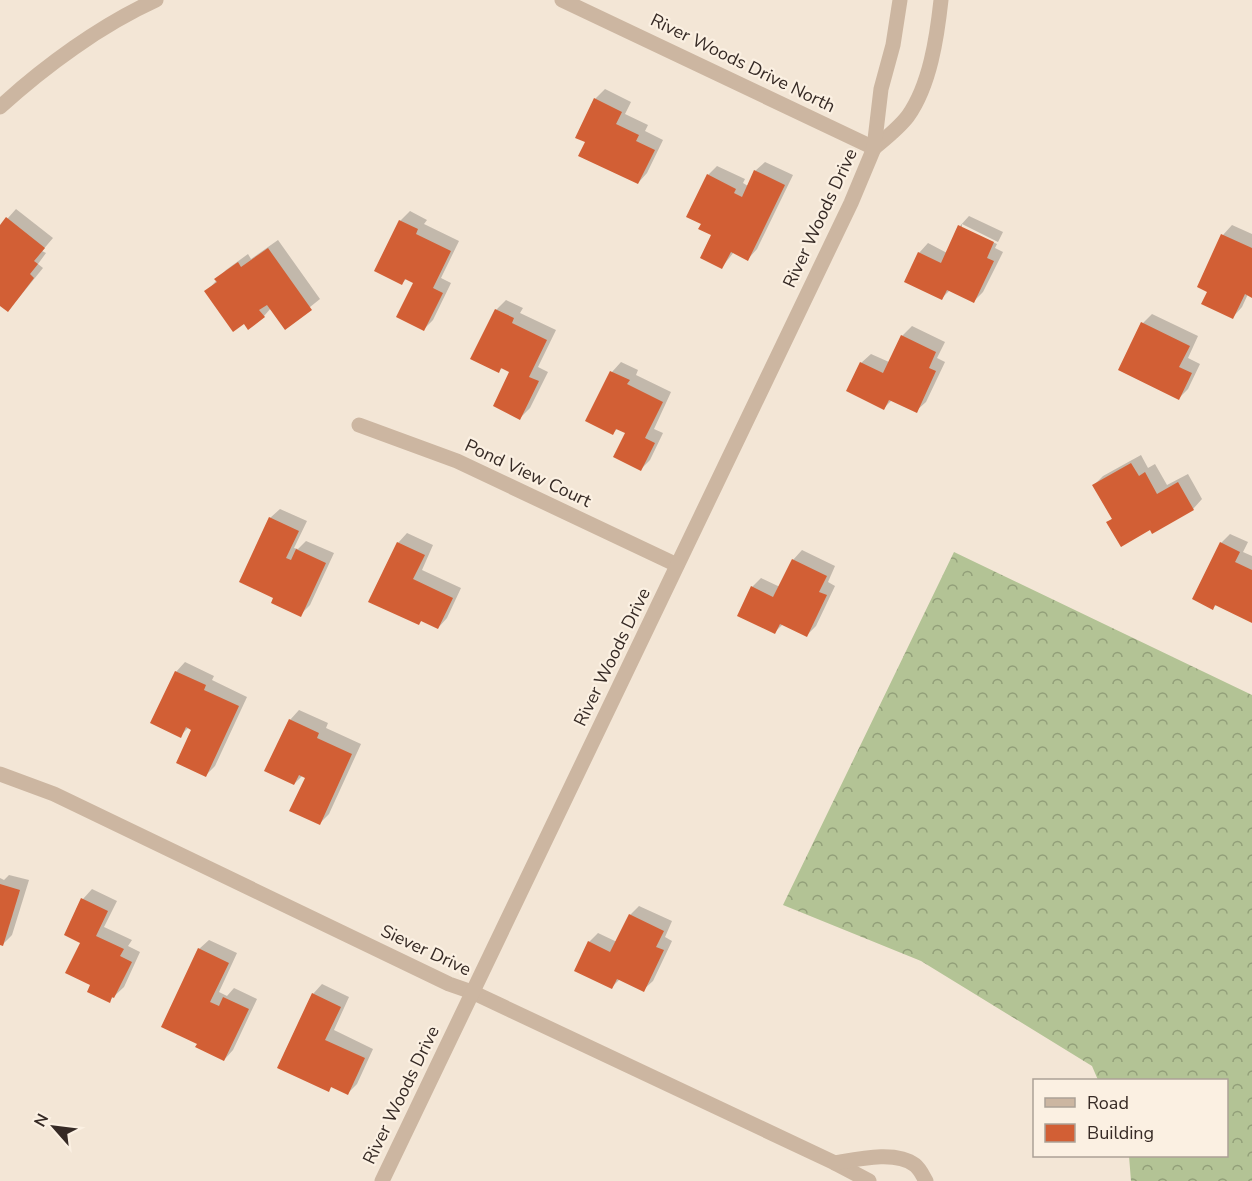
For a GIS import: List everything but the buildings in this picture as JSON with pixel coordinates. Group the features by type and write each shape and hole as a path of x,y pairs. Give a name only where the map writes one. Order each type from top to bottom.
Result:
{"street":[{"path":"0,107 43,72 99,32 156,0"},
{"name":"River Woods Drive North","path":"562,0 874,148"},
{"name":"River Woods Drive","path":"382,1181 851,203 874,148 881,89 893,45 900,0"},
{"name":"River Woods Drive","path":"874,148 898,128 918,97 938,30 941,0"},
{"name":"Pond View Court","path":"359,425 457,461 677,565"},
{"name":"Siever Drive","path":"0,774 54,794 449,984 472,992 869,1181"},
{"path":"835,1163 872,1157 902,1158 917,1166 926,1181"}],"green space":[{"path":"954,552 1252,695 1252,1181 1131,1181 1129,1157 1228,1157 1228,1079 1098,1079 1092,1066 921,961 783,905"}]}
